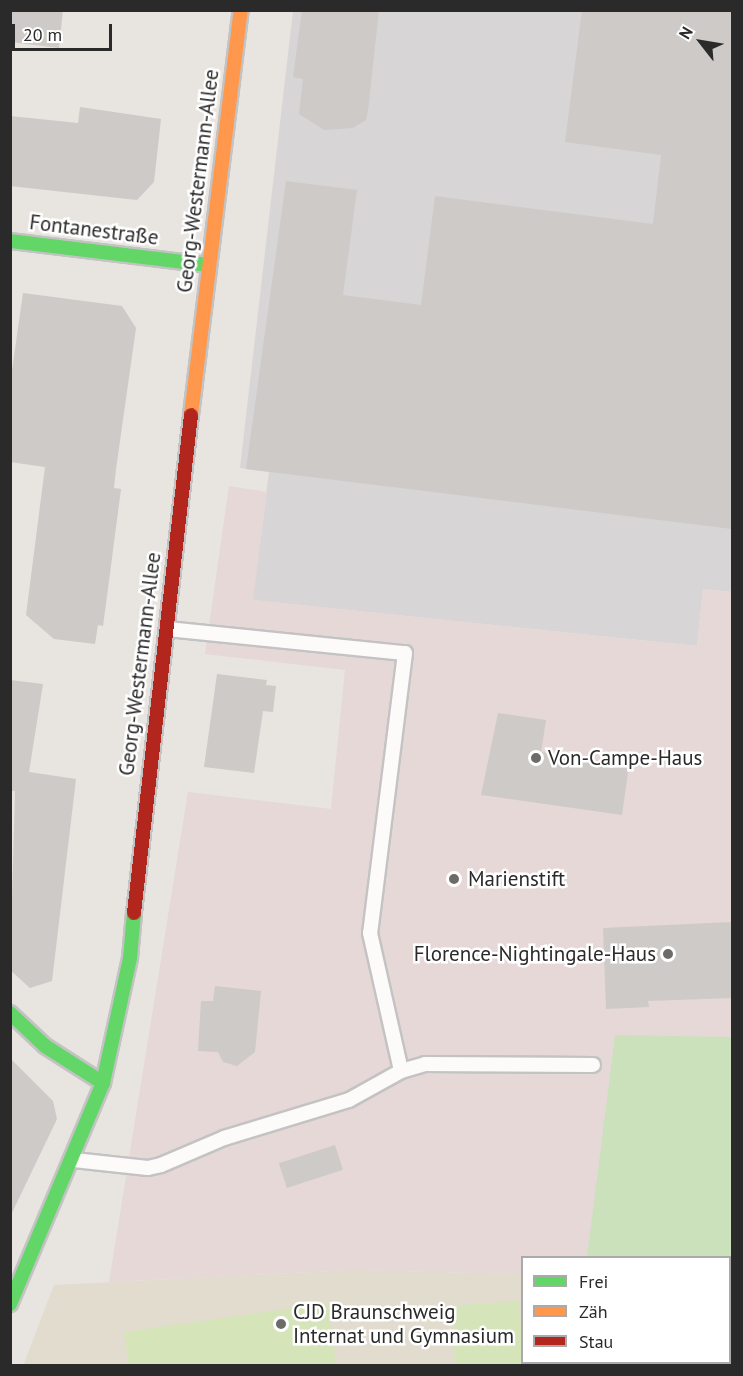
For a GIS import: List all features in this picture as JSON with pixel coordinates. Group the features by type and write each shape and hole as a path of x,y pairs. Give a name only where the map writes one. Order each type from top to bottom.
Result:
{"street":[{"name":"Georg-Westermann-Allee","path":"10,1304 74,1160 103,1083 130,958 166,628 241,10"},
{"name":"Fontanestraße","path":"10,242 209,265"},
{"path":"10,1013 45,1046 103,1083"}],"lane":[{"path":"166,628 405,653 370,933 401,1071"},
{"path":"74,1160 148,1168 161,1165 224,1138 349,1100 401,1071 425,1064 592,1065"}],"shaded area":[{"path":"293,11 732,11 732,592 703,589 697,646 252,600 269,472 240,468"},
{"name":"Marienstift","path":"229,486 267,492 253,600 697,646 703,589 732,592 732,1365 534,1365 731,1364 731,1256 521,1256 521,1274 353,1270 109,1282 188,792 331,809 345,670 205,654"},
{"name":"CJD Braunschweig Internat und Gymnasium","path":"353,1270 521,1274 521,1364 534,1366 23,1366 54,1285"}],"green space":[{"path":"615,1035 732,1037 732,1365 573,1365 731,1364 731,1256 587,1256"},
{"path":"519,1301 521,1364 523,1365 455,1366 451,1306"},
{"path":"328,1303 336,1365 129,1365 124,1332"}],"building":[{"path":"10,10 63,10 59,48 10,42"},
{"path":"302,10 379,10 368,111 366,120 353,128 324,130 299,114 303,79 293,77"},
{"path":"582,10 732,10 732,529 246,469 286,181 357,190 343,295 421,305 435,196 653,224 661,155 565,142"},
{"path":"80,107 161,119 154,182 137,200 10,186 10,116 78,123"},
{"path":"23,293 122,306 136,328 114,488 121,489 103,626 98,625 95,644 54,639 26,615 45,467 10,462 10,384"},
{"path":"217,674 267,680 266,685 276,686 273,712 263,711 254,773 204,767"},
{"path":"10,680 43,684 29,772 76,779 52,981 30,988 10,970 15,791 10,791"},
{"name":"Von-Campe-Haus","path":"498,713 546,720 541,752 629,765 622,815 481,795"},
{"name":"Florence-Nightingale-Haus","path":"732,922 732,998 648,1001 649,1007 606,1009 603,928"},
{"path":"215,986 261,991 255,1052 237,1066 223,1062 218,1052 198,1051 201,1001 213,1001"},
{"path":"10,1058 53,1101 57,1119 10,1217"},
{"path":"335,1145 343,1170 287,1188 279,1163"}],"traffic: fast":[{"path":"10,241 209,265"},
{"path":"10,1304 103,1083 130,958 134,913"},
{"path":"10,1013 45,1046 103,1083"}],"traffic: slow":[{"path":"191,415 241,10"}],"traffic: jam":[{"path":"134,913 191,415"}],"place":[{"name":"Von-Campe-Haus","path":"536,758"},
{"name":"Marienstift","path":"454,879"},
{"name":"Florence-Nightingale-Haus","path":"668,954"},
{"name":"CJD Braunschweig Internat und Gymnasium","path":"281,1324"}]}
